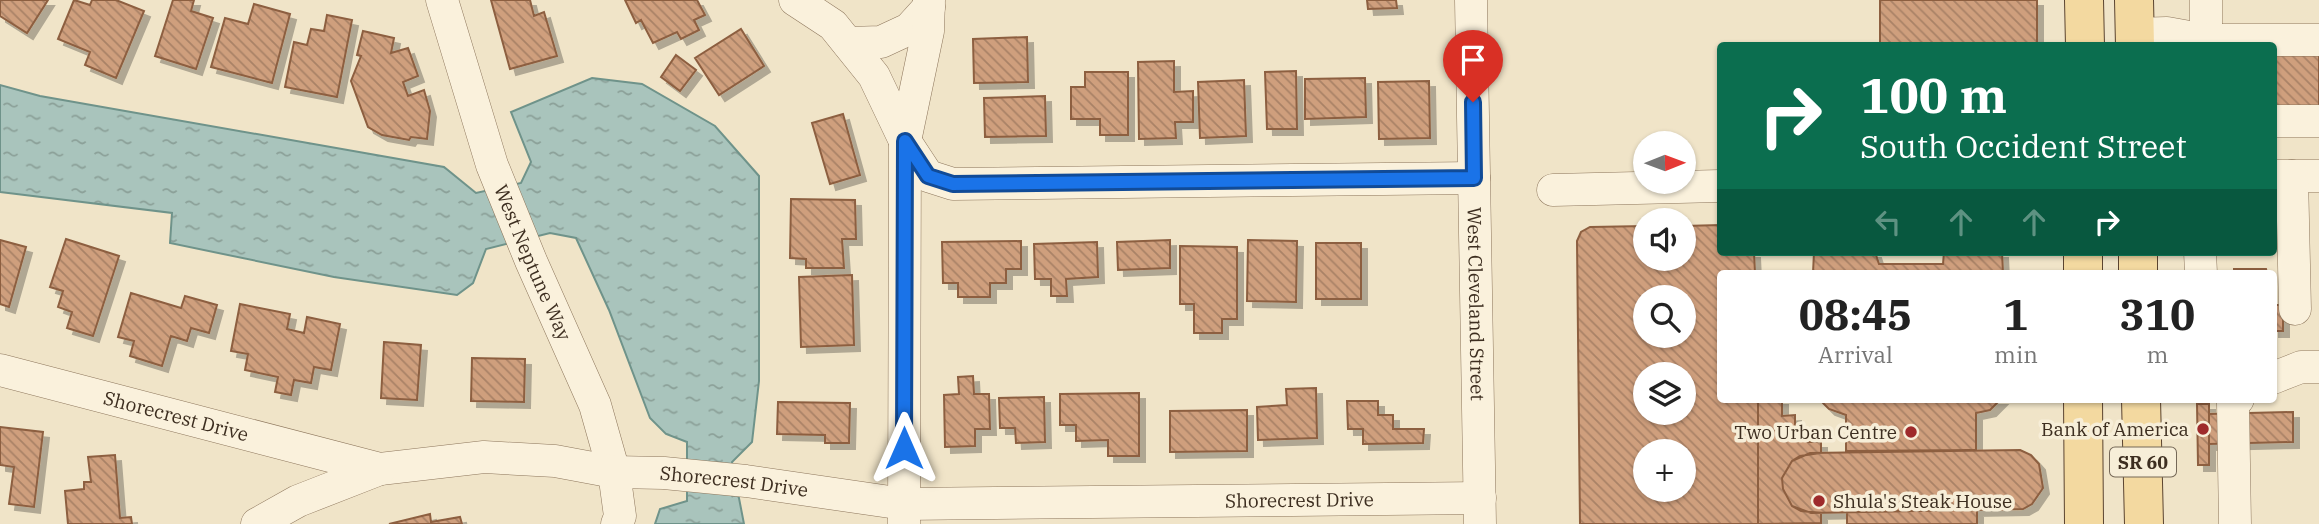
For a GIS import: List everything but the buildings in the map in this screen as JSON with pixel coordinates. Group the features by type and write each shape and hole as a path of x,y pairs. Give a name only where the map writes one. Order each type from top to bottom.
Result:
{"main road":[{"path":"2084,0 2085,42"},
{"name":"SR 60","path":"2082,403 2084,524"},
{"name":"SR 60","path":"2141,403 2144,524"}],"street":[{"name":"West Neptune Way","path":"442,0 492,165 595,405 614,472 620,516 617,524"},
{"path":"795,0 833,25 874,76 905,141 928,176 953,184 1474,178"},
{"name":"West Cleveland Street","path":"1471,0 1480,511"},
{"path":"2206,0 2206,40"},
{"path":"848,43 881,42 909,29 929,3"},
{"path":"904,514 905,141 928,31 929,3"},
{"path":"2134,26 2206,40 2319,40"},
{"path":"2277,121 2319,121"},
{"path":"2295,176 2283,244 2295,309"},
{"path":"1553,190 1717,186"},
{"path":"2277,376 2301,367 2319,367"},
{"name":"Shorecrest Drive","path":"0,370 380,469 484,457 555,461 614,472 664,473 746,481 904,514 1480,511"},
{"path":"2234,403 2235,524"},
{"path":"257,524 298,501 380,469"}],"water":[{"path":"592,78 642,84 715,126 759,176 759,381 752,442 732,462 744,524 655,524 660,509 687,501 687,442 666,434 650,418 609,310 576,238 550,233 486,249 473,283 457,295 334,277 170,243 172,213 0,192 0,85 40,96 444,167 476,193 521,183 531,162 511,112"}],"place":[{"name":"Bank of America","path":"2203,429"},
{"name":"Two Urban Centre","path":"1911,432"},
{"name":"Shula's Steak House","path":"1819,501"}],"route":[{"path":"904,448 905,141 928,176 953,184 1474,178 1473,102"}]}
